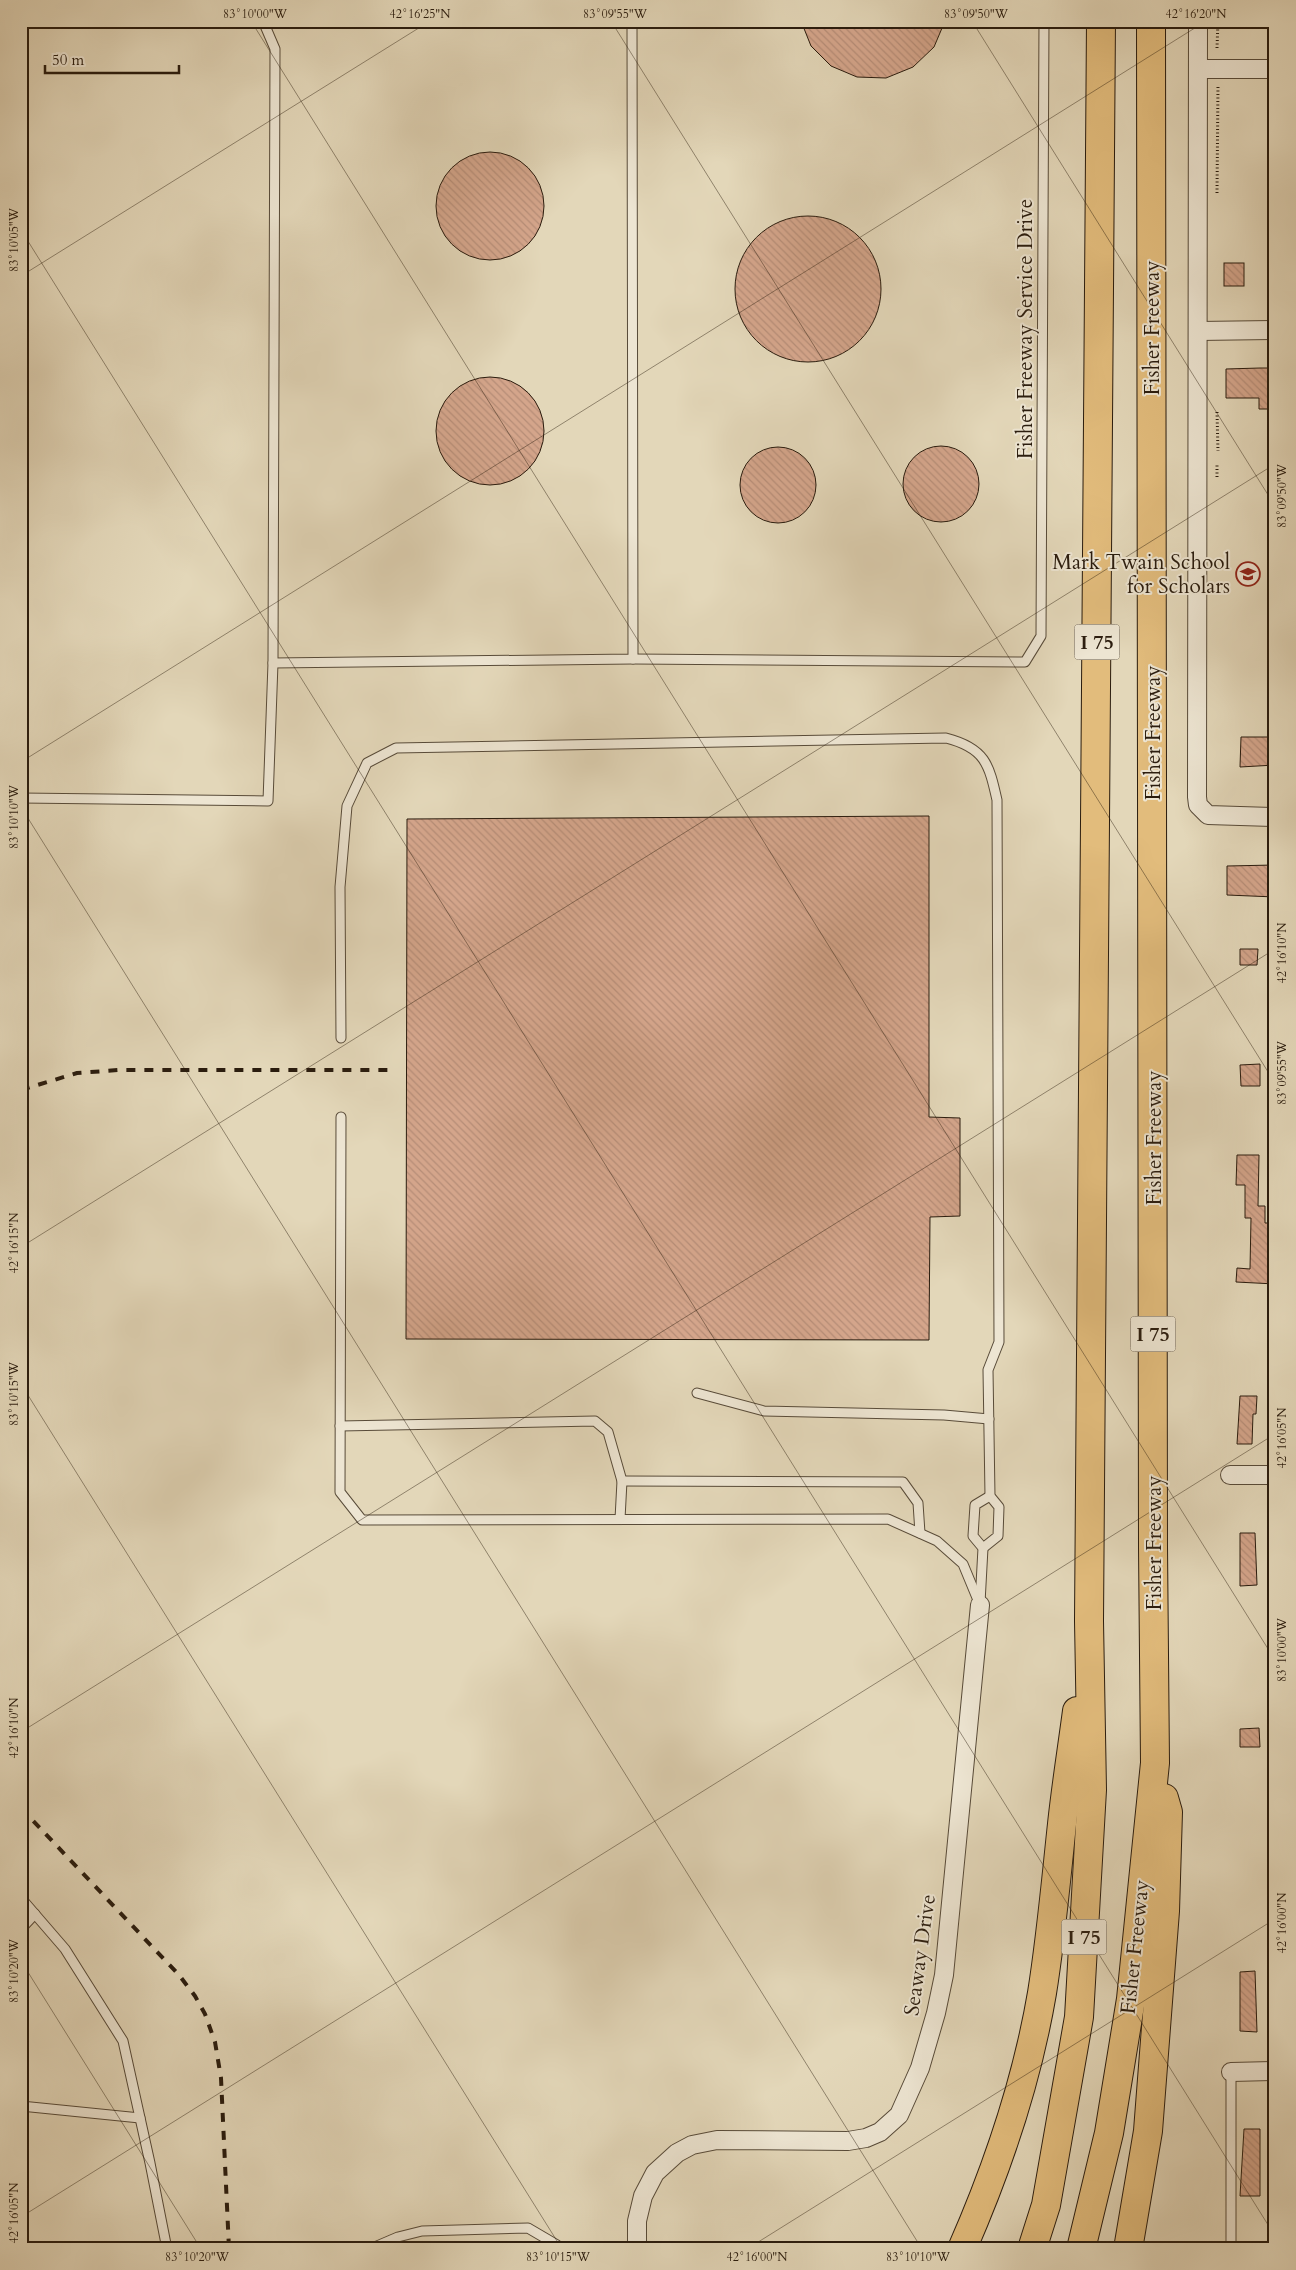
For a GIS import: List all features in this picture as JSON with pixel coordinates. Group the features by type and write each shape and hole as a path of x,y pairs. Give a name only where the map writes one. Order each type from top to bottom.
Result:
{"highway":[{"name":"I 75","path":"1032,2249 1046,2205 1079,2016 1092,1790 1089,1621 1101,21"},
{"name":"Fisher Freeway","path":"1081,2249 1109,2133 1130,1999 1155,1764 1153,1557 1151,21"},
{"path":"962,2249 996,2163 1016,2102 1041,1995 1054,1912 1062,1823 1089,1621"},
{"path":"1128,2249 1148,2131 1164,1912 1168,1812 1155,1764"}],"street":[{"path":"1198,21 1197,797 1198,805 1208,815 1219,817 1275,817"},
{"path":"1198,69 1275,69"},
{"path":"1198,332 1216,330 1275,330"},
{"path":"1230,1475 1275,1475"},
{"name":"Seaway Drive","path":"637,2249 637,2221 643,2196 655,2173 677,2153 692,2145 717,2140 848,2141 866,2138 880,2132 891,2123 906,2102 929,2040 944,1975 980,1605"},
{"path":"1231,2072 1275,2071"}],"lane":[{"path":"21,798 268,800 273,663 275,49 263,21"},
{"path":"273,663 633,659 632,21"},
{"name":"Fisher Freeway Service Drive","path":"633,659 1025,662 1041,636 1044,21"},
{"path":"341,1038 340,887 347,806 367,763 396,748 946,738 960,742 979,754 989,766 997,800 999,1342 988,1370 990,1496 999,1507 998,1536 983,1548"},
{"path":"341,1116 340,1492 362,1520 888,1519 937,1541 963,1564 980,1605"},
{"path":"696,1393 764,1411 934,1415 989,1419"},
{"path":"340,1426 595,1421 608,1432 622,1482 620,1519"},
{"path":"622,1482 903,1482 918,1503 920,1533"},
{"path":"980,1605 983,1548 973,1536 975,1505 990,1496"},
{"path":"21,1898 65,1948 123,2040 167,2249"},
{"path":"21,1929 35,1914"},
{"path":"1231,2072 1231,2249"},
{"path":"21,2106 140,2118"},
{"path":"370,2249 398,2237 422,2231 528,2228 557,2245 560,2249"}],"path":[{"path":"1217,465 1217,477"}],"building":[{"path":"801,21 945,21 934,47 913,67 886,78 857,77 831,66 811,46"},
{"path":"490,152 511,156 528,168 540,185 544,206 540,227 528,244 511,256 490,260 469,256 452,244 440,227 436,206 440,185 452,168 469,156"},
{"path":"808,216 836,222 848,228 859,238 869,249 875,261 881,289 875,317 869,329 859,340 848,350 836,356 808,362 780,356 768,350 757,340 747,329 741,317 735,289 741,261 747,249 757,238 768,228 780,222"},
{"path":"1224,263 1244,263 1244,286 1224,286"},
{"path":"1275,368 1275,409 1259,409 1259,398 1226,398 1226,369"},
{"path":"490,377 511,381 528,393 540,410 544,431 540,452 528,469 511,481 490,485 469,481 452,469 440,452 436,431 440,410 452,393 469,381"},
{"path":"934,446 948,446 962,452 973,463 979,477 976,499 968,511 948,522 934,522 920,516 909,505 903,491 903,477 909,463 920,452"},
{"path":"778,447 793,450 805,458 813,470 816,485 813,500 805,512 793,520 778,523 763,520 751,512 743,500 740,485 743,470 751,458 763,450"},
{"path":"1241,737 1275,737 1275,765 1240,767"},
{"path":"929,816 929,1117 960,1118 960,1216 930,1217 929,1340 406,1339 407,819"},
{"path":"1275,865 1275,897 1227,895 1227,866"},
{"path":"1240,949 1258,949 1257,965 1240,965"},
{"path":"1260,1064 1260,1086 1241,1086 1240,1065"},
{"path":"1237,1155 1259,1155 1258,1206 1265,1206 1265,1223 1275,1223 1275,1284 1236,1282 1237,1268 1250,1269 1251,1218 1245,1218 1245,1185 1236,1185"},
{"path":"1240,1396 1257,1396 1256,1414 1253,1414 1252,1444 1237,1444"},
{"path":"1240,1533 1255,1533 1257,1585 1240,1586"},
{"path":"1259,1728 1260,1747 1240,1747 1240,1729"},
{"path":"1255,1971 1257,2032 1240,2031 1240,1972"},
{"path":"1244,2129 1260,2129 1260,2196 1240,2196"}],"railway":[{"path":"21,1090 77,1073 119,1070 391,1070"},
{"path":"21,1808 179,1975 195,1996 205,2014 215,2042 221,2078 229,2249"}],"place":[{"name":"Mark Twain School for Scholars","path":"1248,574"}]}
